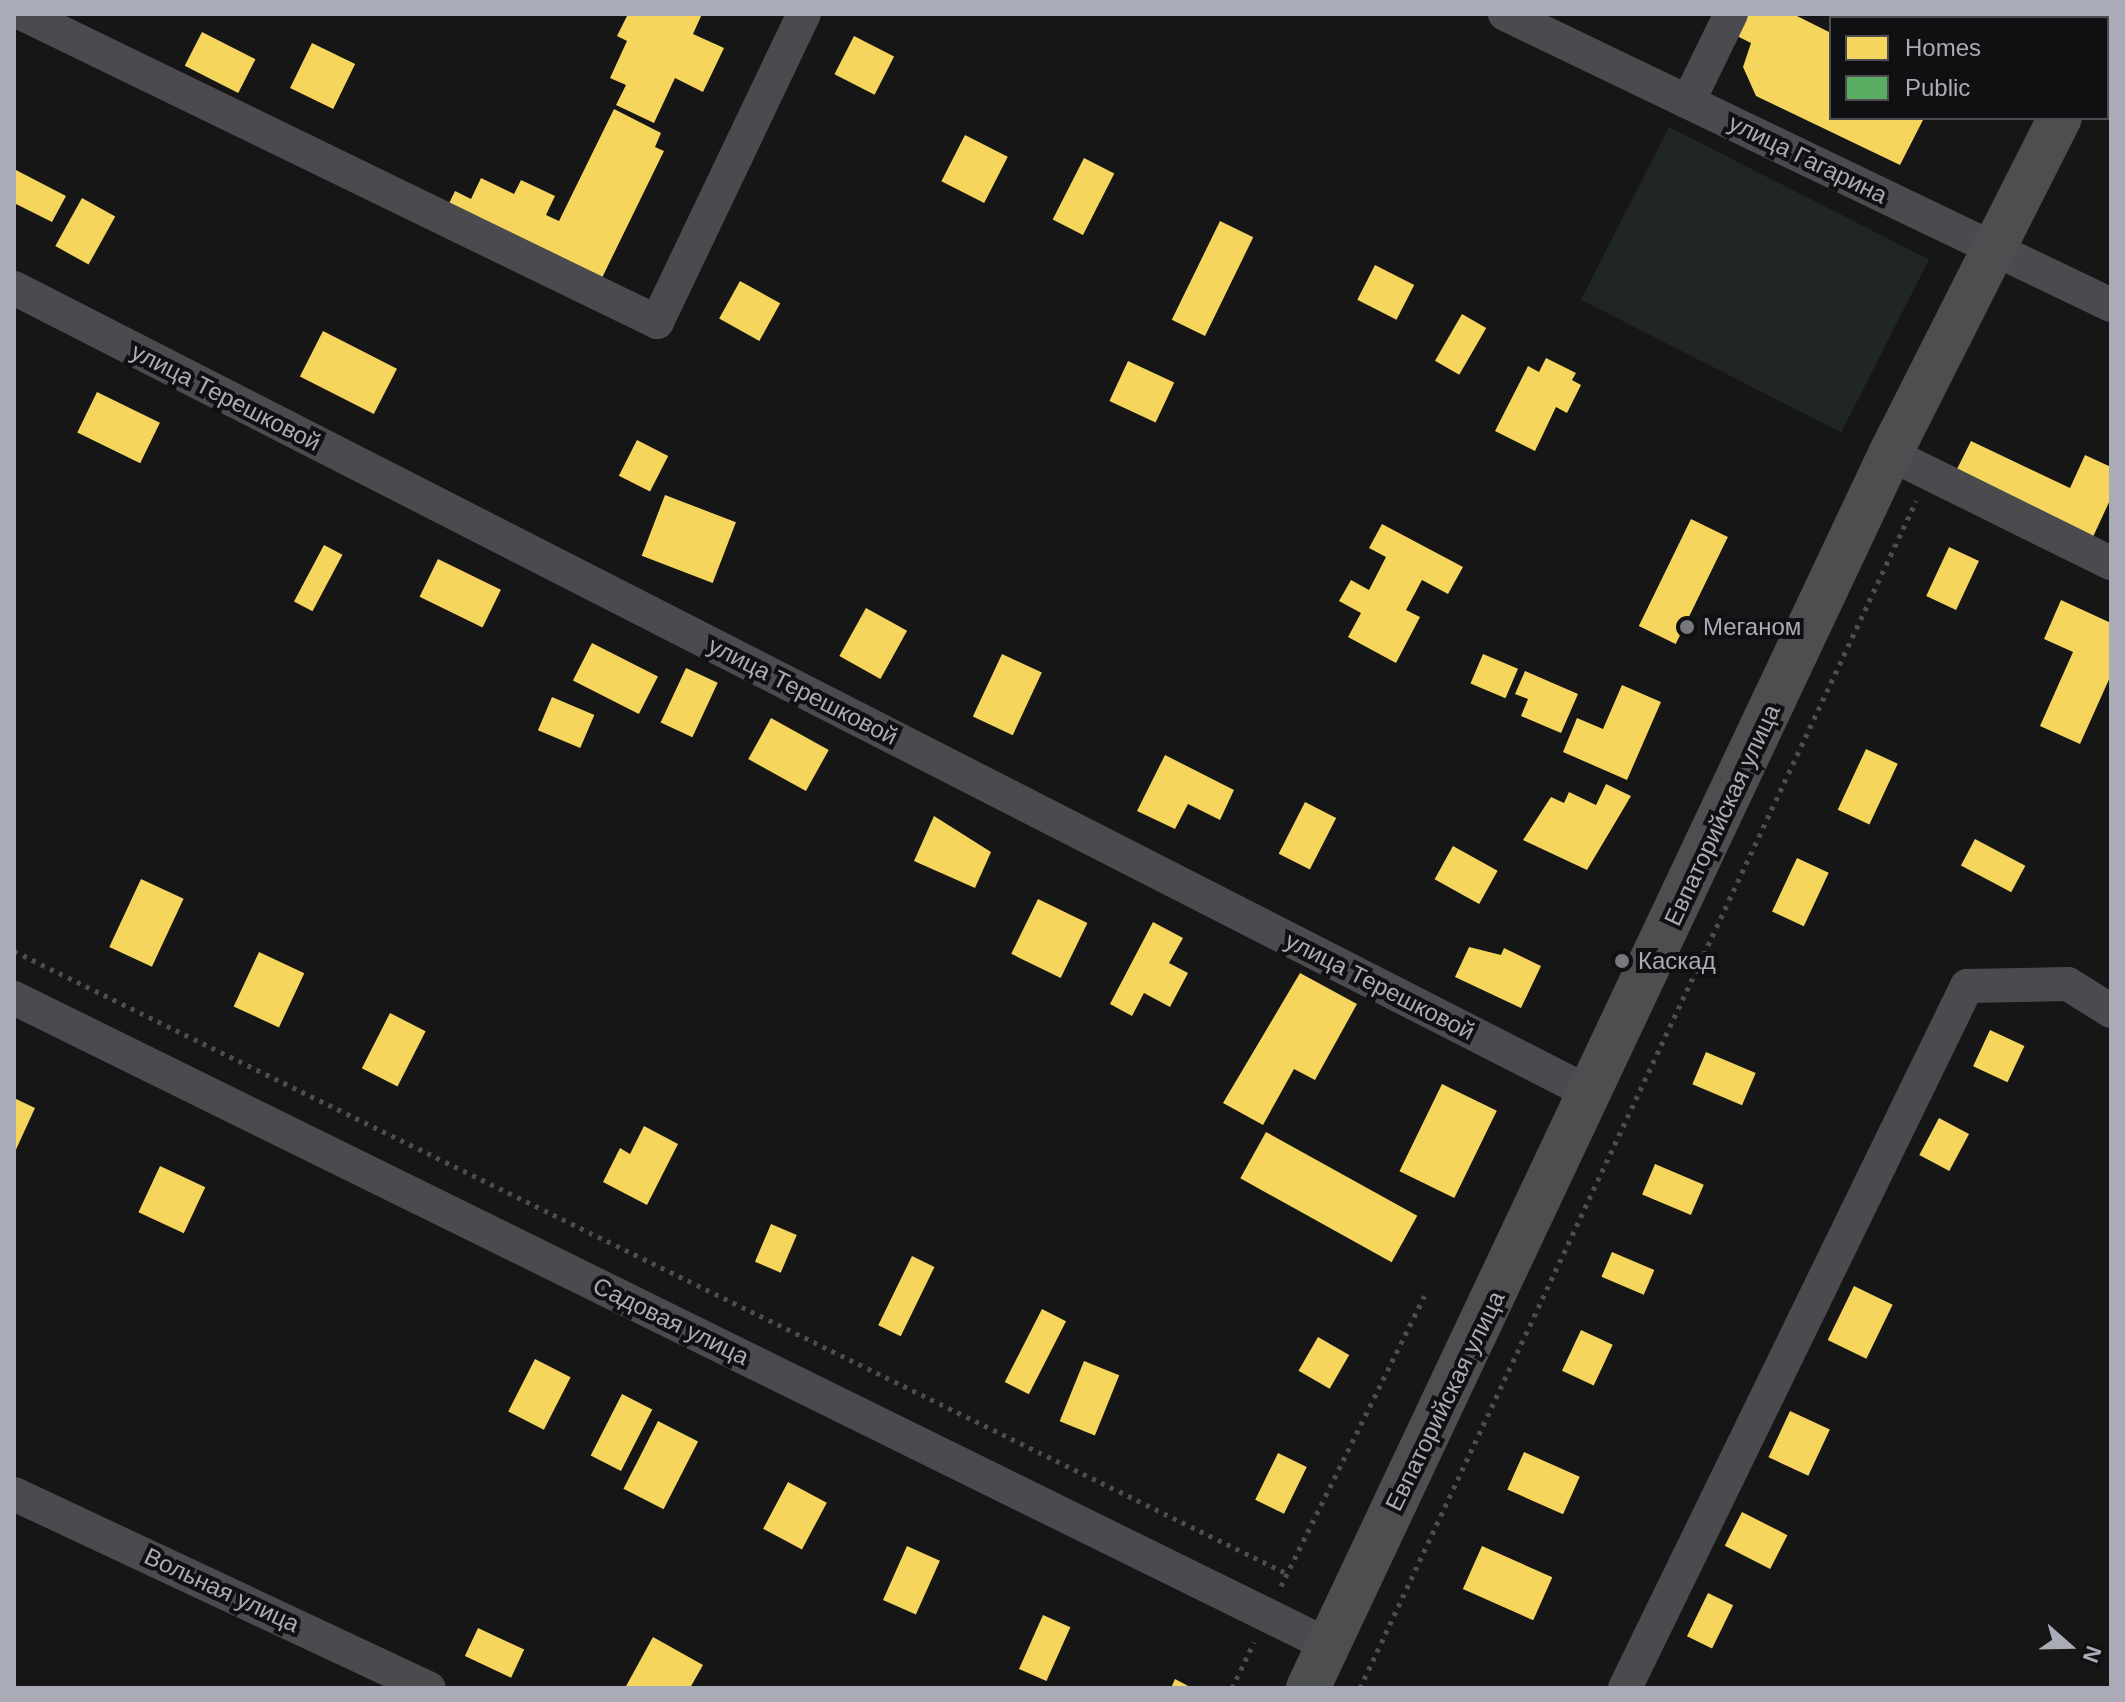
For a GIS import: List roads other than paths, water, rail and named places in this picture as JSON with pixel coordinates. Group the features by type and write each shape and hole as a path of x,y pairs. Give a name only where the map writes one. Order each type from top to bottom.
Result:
{"main road":[{"name":"Евпаторийская улица","path":"1308,1688 1592,1094 1890,454 2059,120"}],"street":[{"path":"23,14 657,322 804,14"},
{"name":"улица Гагарина","path":"1505,14 2111,305"},
{"path":"1688,102 1731,14"},
{"name":"улица Терешковой","path":"14,288 1592,1094"},
{"path":"1890,454 2111,563"},
{"path":"1625,1688 1967,986 2068,984 2111,1011"},
{"name":"Садовая улица","path":"14,998 1328,1645"},
{"name":"Вольная улица","path":"14,1494 429,1688"}],"place":[{"name":"Меганом","path":"1687,627"},
{"name":"Каскад","path":"1622,961"}]}
